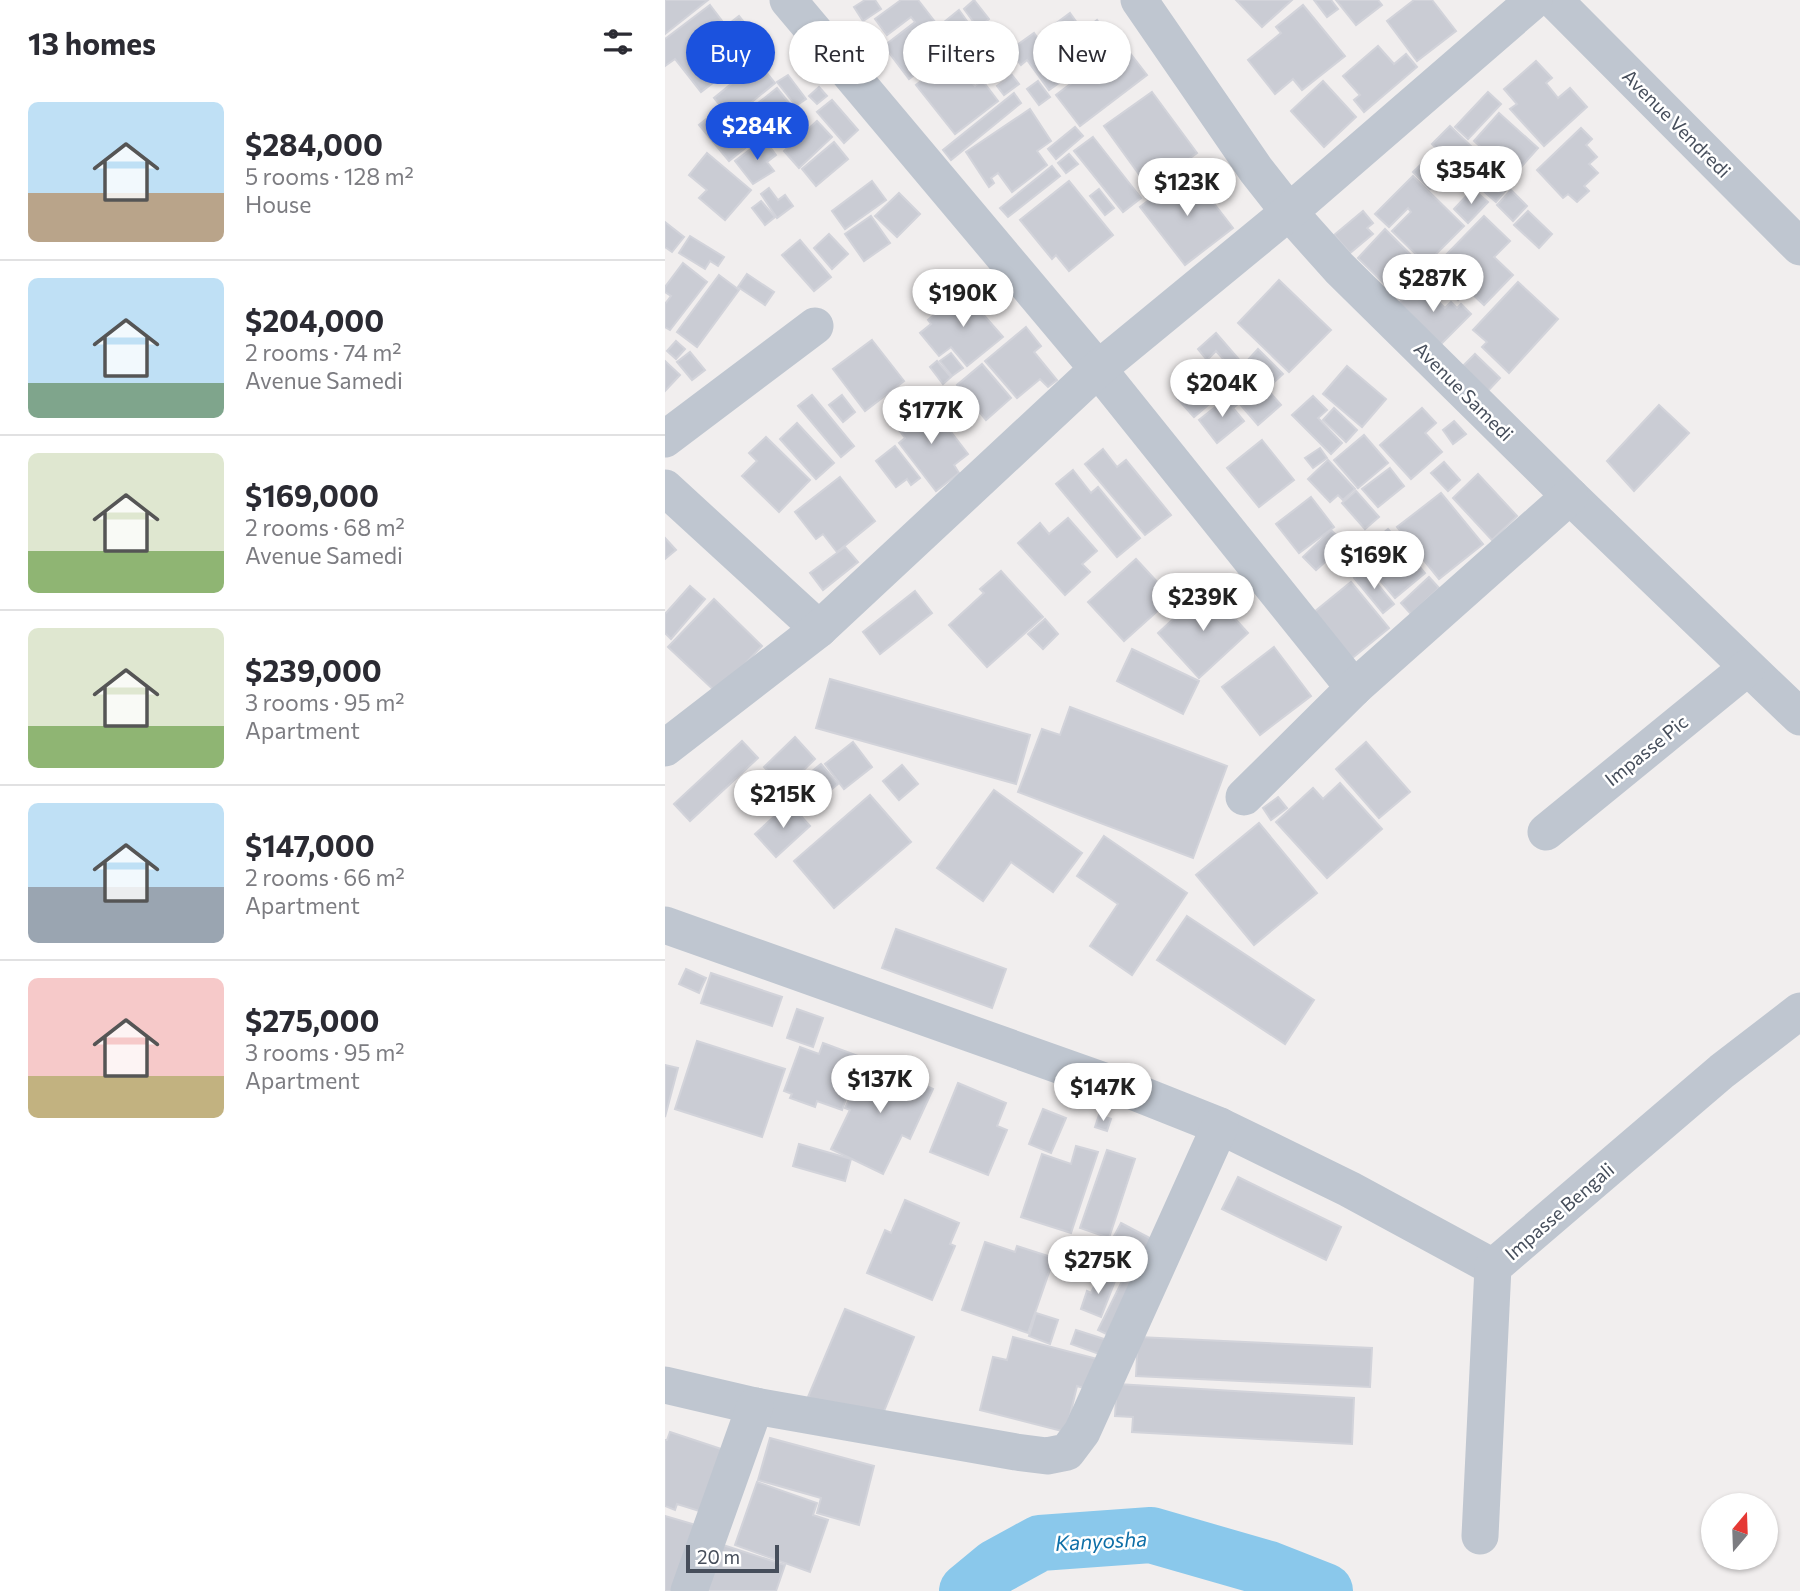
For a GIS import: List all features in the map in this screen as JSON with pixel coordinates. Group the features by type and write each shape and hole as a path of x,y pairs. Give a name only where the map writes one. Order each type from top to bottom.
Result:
{"street":[{"path":"788,0 1098,369 1354,688"},
{"name":"Avenue Samedi","path":"1139,0 1256,170 1339,268 1570,496 1800,717"},
{"path":"665,748 819,629 1098,369 1289,212 1534,0"},
{"name":"Avenue Vendredi","path":"1554,0 1800,247"},
{"path":"665,439 815,326"},
{"path":"665,488 819,629"},
{"path":"1244,797 1354,688 1570,496"},
{"name":"Impasse Pic","path":"1546,832 1747,668"},
{"path":"665,925 1132,1091 1220,1126 1349,1189 1493,1267"},
{"name":"Impasse Bengali","path":"1480,1536 1493,1267 1722,1070 1800,1011"},
{"path":"665,1385 755,1406 1016,1452 1047,1456 1067,1452 1082,1432 1220,1126"},
{"path":"689,1591 755,1406"}],"building":[{"path":"665,0 708,0 665,34"},
{"path":"865,0 875,0 881,9 863,21 854,7"},
{"path":"901,0 918,0 934,21 914,21 911,17 889,34 889,21 875,19"},
{"path":"974,0 989,19 973,21 964,9"},
{"path":"1236,0 1292,0 1262,27"},
{"path":"1314,0 1331,0 1338,9 1327,17"},
{"path":"1336,0 1378,0 1382,5 1356,25"},
{"path":"1414,0 1432,0 1456,31 1417,61 1387,21"},
{"path":"710,5 722,21 689,21"},
{"path":"1303,5 1345,56 1302,90 1293,79 1275,94 1248,60 1281,33 1276,27"},
{"path":"959,10 967,21 945,21"},
{"path":"1070,13 1076,21 1059,21"},
{"path":"686,23 686,73 675,59 665,66 665,39"},
{"path":"903,31 903,71 889,53 889,42"},
{"path":"1033,34 1033,68 1027,60 1021,65 1019,62 1019,44"},
{"path":"1378,46 1394,64 1406,54 1417,67 1364,112 1354,100 1360,95 1343,76"},
{"path":"1131,54 1147,75 1080,126 1056,95 1070,84 1131,84"},
{"path":"1536,61 1552,78 1546,83 1558,98 1570,88 1587,107 1544,146 1510,109 1517,104 1504,89"},
{"path":"788,75 789,84 795,84 806,99 796,106 777,82"},
{"path":"1323,81 1356,117 1324,147 1291,111"},
{"path":"695,84 711,84 701,92"},
{"path":"731,84 774,84 731,119 714,98"},
{"path":"985,84 998,101 955,134 916,85"},
{"path":"1000,84 1019,84 1004,95 997,86"},
{"path":"1034,84 1040,84 1050,97 1039,105 1027,89"},
{"path":"1045,84 1057,84 1049,90"},
{"path":"819,87 827,96 817,104 809,96"},
{"path":"777,88 794,109 750,144 733,123"},
{"path":"1152,92 1197,153 1149,188 1104,126"},
{"path":"1488,92 1501,104 1468,139 1455,127"},
{"path":"1014,93 1021,103 951,160 943,150"},
{"path":"832,100 858,130 844,143 817,112"},
{"path":"1030,109 1051,141 1037,151 1047,165 1012,192 998,173 991,178 994,183 989,187 966,152"},
{"path":"715,112 745,148 729,161 699,125"},
{"path":"1499,113 1538,148 1513,176 1474,141"},
{"path":"817,121 832,137 799,168 784,151"},
{"path":"1450,126 1473,148 1455,167 1432,144"},
{"path":"1075,127 1083,136 1056,159 1048,149"},
{"path":"1581,128 1592,139 1586,145 1597,157 1589,164 1598,173 1584,186 1589,191 1577,202 1568,194 1563,198 1537,170"},
{"path":"1093,137 1141,198 1123,212 1074,151"},
{"path":"764,139 776,155 767,162 774,171 753,184 735,161"},
{"path":"834,142 848,159 816,186 802,169"},
{"path":"1434,152 1450,168 1430,189 1413,172"},
{"path":"707,153 751,190 725,220 699,198 707,190 689,175"},
{"path":"1069,154 1078,164 1066,173 1058,163"},
{"path":"1488,163 1512,183 1496,202 1472,181"},
{"path":"1052,166 1060,176 1008,217 1000,208"},
{"path":"1188,170 1233,228 1185,265 1140,207"},
{"path":"1413,176 1464,226 1426,264 1392,231 1411,212 1408,208 1389,227 1375,214"},
{"path":"872,181 886,200 845,229 832,211"},
{"path":"1069,181 1113,235 1069,271 1056,255 1052,259 1020,220"},
{"path":"769,188 778,200 785,195 793,206 777,218 761,194"},
{"path":"1099,189 1114,208 1105,215 1090,196"},
{"path":"1473,189 1488,202 1468,223 1454,209"},
{"path":"1511,190 1527,206 1513,221 1497,205"},
{"path":"899,193 920,214 897,237 875,216"},
{"path":"761,201 775,217 765,225 752,208"},
{"path":"1363,211 1373,223 1367,228 1373,234 1350,253 1334,235"},
{"path":"1528,211 1552,234 1539,248 1514,225"},
{"path":"871,216 890,243 864,261 845,234"},
{"path":"1484,216 1510,241 1494,257 1513,275 1484,305 1468,290 1458,300 1430,273 1437,266 1453,282 1457,278 1440,261"},
{"path":"665,222 684,237 672,252 665,247"},
{"path":"1385,229 1424,268 1397,296 1358,258"},
{"path":"829,234 848,254 832,269 814,248"},
{"path":"690,236 724,257 718,266 710,261 705,269 679,253"},
{"path":"800,240 831,277 814,291 782,255"},
{"path":"683,263 707,282 670,330 665,327 665,304 671,296 665,292 665,287"},
{"path":"747,274 774,292 765,305 738,287"},
{"path":"719,275 739,290 697,347 677,332"},
{"path":"1279,280 1331,330 1289,372 1238,323"},
{"path":"1518,282 1558,319 1509,373 1482,347 1487,342 1473,330"},
{"path":"1419,283 1445,308 1451,302 1457,308 1461,304 1471,314 1440,345 1398,304"},
{"path":"985,289 995,301 981,312 1003,337 967,366 951,347 939,356 920,333 931,324 928,320 941,309 945,314 967,296 971,301"},
{"path":"1026,327 1041,346 1034,352 1057,380 1048,387 1040,379 1017,398 985,361"},
{"path":"1216,333 1243,364 1234,371 1216,351 1207,360 1198,349"},
{"path":"872,340 904,381 865,411 833,369"},
{"path":"676,341 685,349 676,359 667,351"},
{"path":"1258,349 1283,374 1270,386 1246,362"},
{"path":"690,352 705,370 692,380 677,362"},
{"path":"951,353 963,368 952,376 940,361"},
{"path":"1475,354 1500,378 1485,394 1459,370"},
{"path":"665,361 680,375 665,391"},
{"path":"937,361 951,377 943,384 930,367"},
{"path":"982,364 1011,398 986,420 957,385"},
{"path":"1347,366 1386,399 1362,427 1323,394"},
{"path":"1210,369 1227,389 1194,417 1177,398"},
{"path":"1251,371 1281,405 1258,425 1239,403 1242,400 1231,388"},
{"path":"1232,394 1239,403 1233,408 1244,421 1217,443 1199,420"},
{"path":"812,395 854,446 841,457 798,406"},
{"path":"842,395 855,412 843,422 829,405"},
{"path":"1313,396 1327,410 1318,418 1342,443 1331,454 1292,415"},
{"path":"928,402 968,454 954,465 959,473 936,491 899,443 905,438 896,426"},
{"path":"1659,405 1689,433 1634,491 1607,461"},
{"path":"1334,408 1357,430 1346,442 1323,420"},
{"path":"1422,408 1436,423 1425,433 1442,452 1411,479 1380,445"},
{"path":"1454,421 1466,434 1453,444 1443,430"},
{"path":"797,423 834,463 816,479 780,439"},
{"path":"1364,435 1388,463 1358,488 1334,460"},
{"path":"766,437 810,480 779,512 742,476 757,461 749,453"},
{"path":"1262,440 1294,480 1259,507 1227,468"},
{"path":"895,446 920,478 911,485 907,479 896,487 876,461"},
{"path":"1320,448 1327,458 1313,468 1305,458"},
{"path":"1103,449 1117,467 1126,460 1171,515 1145,535 1085,464"},
{"path":"1328,460 1355,489 1343,500 1338,495 1330,502 1308,479"},
{"path":"1444,462 1460,480 1448,491 1431,473"},
{"path":"1390,468 1404,486 1378,507 1362,489"},
{"path":"1073,470 1091,493 1098,487 1140,538 1117,557 1056,484"},
{"path":"1478,474 1517,516 1492,540 1453,498"},
{"path":"840,477 875,521 837,552 823,534 816,539 795,512"},
{"path":"1356,491 1379,517 1365,529 1342,503"},
{"path":"1441,493 1483,544 1439,579 1397,527"},
{"path":"1311,497 1334,527 1299,553 1276,524"},
{"path":"1068,518 1097,551 1082,564 1090,572 1065,595 1018,543 1040,523 1049,534"},
{"path":"1388,529 1425,573 1395,598 1366,564 1377,556 1368,546"},
{"path":"1331,530 1345,544 1316,570 1303,557"},
{"path":"665,538 676,550 665,559"},
{"path":"845,547 858,562 823,590 810,573"},
{"path":"1136,559 1172,598 1124,641 1088,602"},
{"path":"1365,569 1394,604 1383,613 1354,578"},
{"path":"1001,571 1043,617 987,667 949,625 984,593 980,589"},
{"path":"1429,577 1439,588 1411,614 1401,603"},
{"path":"1351,582 1389,628 1351,659 1313,613"},
{"path":"690,586 705,599 671,639 665,633 665,614"},
{"path":"1207,588 1248,633 1199,678 1158,633"},
{"path":"915,591 932,613 880,654 863,632"},
{"path":"714,599 762,646 717,693 668,647"},
{"path":"1045,619 1058,634 1043,649 1028,634"},
{"path":"1274,647 1311,696 1260,735 1222,687"},
{"path":"1132,649 1199,681 1183,714 1117,681"},
{"path":"830,679 1030,735 1016,784 816,728"},
{"path":"1070,707 1227,766 1193,858 1018,792 1042,729 1060,735"},
{"path":"795,737 815,759 785,788 764,767"},
{"path":"742,741 758,758 690,821 674,804"},
{"path":"853,742 872,767 844,789 825,764"},
{"path":"1366,742 1410,792 1379,818 1336,769"},
{"path":"821,764 838,784 807,810 790,789"},
{"path":"902,765 918,784 899,800 883,781"},
{"path":"1340,783 1382,829 1327,878 1276,822 1313,788 1323,799"},
{"path":"994,790 1082,853 1053,892 1011,862 983,901 937,868"},
{"path":"870,795 911,842 834,908 794,861"},
{"path":"1278,797 1287,808 1271,820 1263,808"},
{"path":"789,803 810,826 776,857 755,834"},
{"path":"1259,823 1317,893 1254,945 1196,875"},
{"path":"1104,836 1187,893 1132,975 1090,946 1118,904 1077,876"},
{"path":"1187,916 1314,1000 1285,1044 1157,960"},
{"path":"896,929 1006,969 992,1008 882,968"},
{"path":"686,969 706,978 699,993 679,984"},
{"path":"711,973 782,997 772,1026 701,1003"},
{"path":"797,1009 823,1018 813,1047 787,1038"},
{"path":"697,1041 785,1069 762,1137 675,1109"},
{"path":"823,1043 861,1057 842,1110 817,1101 815,1107 790,1098 792,1094 784,1091 800,1047 819,1054"},
{"path":"868,1058 933,1089 910,1139 902,1135 883,1174 831,1149 850,1110 845,1108"},
{"path":"665,1065 678,1068 665,1117"},
{"path":"958,1083 1006,1103 997,1126 1007,1130 988,1175 930,1152"},
{"path":"1043,1109 1066,1118 1051,1153 1029,1144"},
{"path":"1099,1115 1111,1119 1107,1131 1095,1127"},
{"path":"799,1144 851,1159 845,1181 793,1166"},
{"path":"1076,1146 1098,1152 1071,1233 1021,1217 1042,1154 1071,1164"},
{"path":"1107,1150 1135,1159 1109,1238 1080,1228"},
{"path":"1238,1177 1341,1227 1326,1260 1222,1209"},
{"path":"905,1200 959,1223 950,1244 955,1246 932,1300 867,1273 885,1230 891,1233"},
{"path":"1121,1223 1161,1244 1153,1259 1113,1238"},
{"path":"985,1242 1015,1252 1017,1246 1054,1258 1028,1333 962,1310"},
{"path":"1126,1273 1145,1283 1117,1339 1098,1330"},
{"path":"1099,1275 1115,1281 1101,1317 1081,1309 1087,1291 1091,1293"},
{"path":"845,1309 914,1337 878,1426 808,1397"},
{"path":"1036,1313 1058,1320 1050,1344 1029,1336"},
{"path":"1076,1330 1107,1340 1102,1355 1071,1344"},
{"path":"1013,1337 1101,1360 1094,1391 1077,1386 1066,1432 980,1410 993,1357 1007,1360"},
{"path":"1138,1337 1372,1348 1370,1387 1136,1376"},
{"path":"1117,1384 1354,1398 1352,1444 1132,1432 1133,1417 1115,1416"},
{"path":"670,1432 730,1452 709,1514 677,1504 675,1510 665,1506 665,1440"},
{"path":"770,1438 874,1466 859,1525 817,1513 821,1498 758,1480"},
{"path":"757,1482 817,1503 813,1515 828,1520 810,1572 735,1545"},
{"path":"665,1516 699,1526 681,1591 665,1591"},
{"path":"723,1545 785,1565 776,1591 707,1591"}],"waterway":[{"name":"Kanyosha","path":"967,1591 996,1567 1040,1543 1151,1535 1269,1569 1325,1591"}]}
